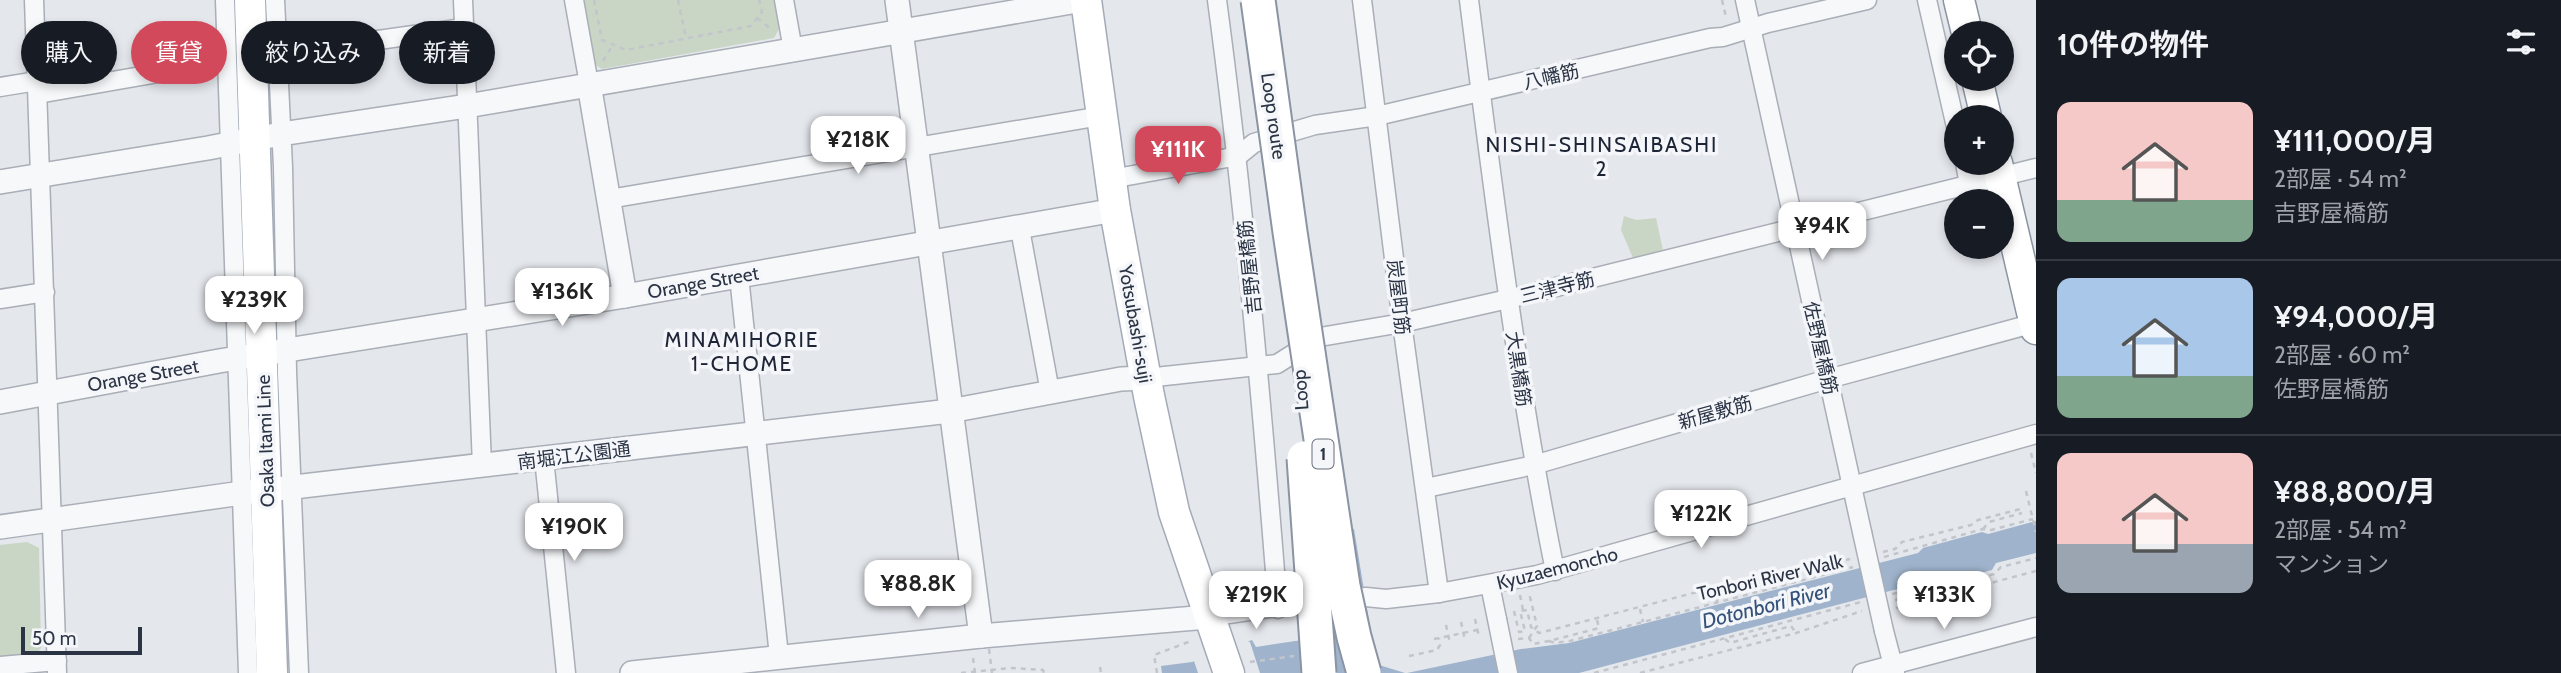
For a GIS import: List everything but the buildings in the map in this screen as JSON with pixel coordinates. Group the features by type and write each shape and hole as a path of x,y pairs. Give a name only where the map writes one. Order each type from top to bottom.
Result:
{"highway":[{"name":"Loop route","path":"1258,0 1290,232"},
{"name":"Loop","path":"1290,232 1319,673"},
{"name":"1","path":"1290,232 1343,586 1364,673"},
{"path":"1313,673 1317,638"}],"main road":[{"name":"Osaka Itami Line","path":"250,0 272,673"},
{"name":"Yotsubashi-suji","path":"1085,0 1115,210 1174,512 1206,633 1240,668"},
{"path":"1959,0 1964,21"},
{"path":"1999,175 2030,281 2035,326"}],"street":[{"path":"0,666 57,667 34,0"},
{"path":"225,0 226,21"},
{"path":"275,0 276,21"},
{"path":"463,0 464,21"},
{"path":"574,0 625,296"},
{"path":"784,0 793,50"},
{"path":"897,0 950,411 985,643"},
{"path":"0,182 467,106 1085,0"},
{"name":"吉野屋橋筋","path":"1217,0 1238,156 1259,367 1278,609"},
{"name":"炭屋町筋","path":"1363,0 1402,323 1439,593"},
{"name":"大黒橋筋","path":"1469,0 1508,299 1534,465 1555,571"},
{"name":"佐野屋橋筋","path":"1745,0 1893,668"},
{"name":"八幡筋","path":"1111,179 1238,156 1254,143 1315,125 1377,116 1723,37 1867,0"},
{"path":"1927,0 1951,105"},
{"path":"227,61 256,139"},
{"path":"0,87 37,87 131,74"},
{"path":"256,139 270,84"},
{"path":"466,84 482,466"},
{"path":"608,199 1101,116"},
{"name":"三津寺筋","path":"2014,170 2034,169"},
{"path":"1967,175 1969,184"},
{"name":"三津寺筋","path":"1146,378 1277,364 1320,337 1402,323 1508,299 1969,184 1988,175"},
{"name":"Orange Street","path":"0,401 1020,229 1115,210"},
{"path":"1020,229 1050,392"},
{"path":"739,276 779,656"},
{"path":"0,299 46,292"},
{"name":"新屋敷筋","path":"1426,488 1534,465 1828,379 2003,331 2035,326"},
{"name":"南堀江公園通","path":"0,527 267,491 950,411 1121,379 1146,378"},
{"name":"Kyuzaemoncho","path":"1206,633 1297,604 1439,593 1555,571 2031,435"},
{"path":"544,458 566,673"},
{"path":"248,673 267,491"},
{"path":"267,491 299,673"},
{"path":"1490,585 1485,626 1507,673"},
{"path":"1862,673 1893,668 2036,627"},
{"path":"632,673 779,656 1206,633"}],"path":[{"path":"594,0 602,40 626,50 751,26 762,12 760,0"},
{"path":"678,0 686,39"},
{"path":"1722,0 1726,20"},
{"path":"757,18 773,30"},
{"path":"602,63 613,45"},
{"path":"2031,435 2036,473"},
{"path":"2026,491 2036,532"},
{"path":"1879,558 1983,528 1989,522 2022,511 1978,520 1972,525 1902,542 1895,549"},
{"path":"1983,528 1991,530 2033,519"},
{"path":"1883,552 1895,549 1903,551"},
{"name":"Tonbori River Walk","path":"1716,603 1719,596 1858,557"},
{"path":"1916,601 1915,595 1894,600 1892,594 1922,587 1934,589 1994,574 2001,567 2035,558"},
{"name":"Tonbori River Walk","path":"1597,620 1599,628 1549,641 1570,641 1859,566"},
{"path":"1905,606 2036,571"},
{"name":"Tonbori River Walk","path":"1536,629 1539,633 1597,620 1763,575 1772,580"},
{"path":"1772,580 1772,588"},
{"path":"1515,596 1530,593 1536,629 1529,638"},
{"path":"1512,601 1519,632 1525,631 1520,611 1523,610 1520,595"},
{"path":"1594,673 1867,600"},
{"path":"1640,673 1796,633 1869,608"},
{"path":"1640,609 1643,622"},
{"path":"1523,610 1527,610 1531,627 1536,629"},
{"path":"1475,619 1485,626"},
{"path":"1461,622 1465,640"},
{"path":"1446,625 1450,643"},
{"path":"1434,639 1485,626"},
{"path":"1479,637 1485,626"},
{"path":"1724,638 1730,643 1791,626 1796,633"},
{"path":"1157,673 1154,655 1206,633"},
{"path":"1409,656 1437,650 1440,645 1439,638"},
{"path":"985,643 992,673"},
{"path":"973,657 975,673"},
{"path":"1240,668 1275,658"},
{"path":"1100,667 1101,673"},
{"path":"961,673 1012,668 1044,672"}],"green space":[{"path":"581,0 774,0 779,29 774,38 602,69 594,64"},
{"path":"1624,216 1636,220 1656,218 1663,250 1633,258 1621,230"},
{"path":"27,542 39,548 41,648 37,653 0,658 0,545"}],"water":[{"name":"Dotonbori River","path":"2036,521 2036,553 1996,563 1992,570 1934,585 1924,582 1579,673 1407,673 1521,649 1569,643 1918,553 1923,548 1982,532 1988,534"},
{"path":"1354,529 1372,639 1379,665 1405,673 1162,673 1161,666 1192,662 1252,640 1256,647 1302,640 1305,534"}],"pier":[{"path":"1243,640 1250,642 1260,673 1198,673 1193,658"}],"district":[{"name":"NISHI-SHINSAIBASHI 2","path":"1602,157"},
{"name":"MINAMIHORIE 1-CHOME","path":"742,352"}]}
